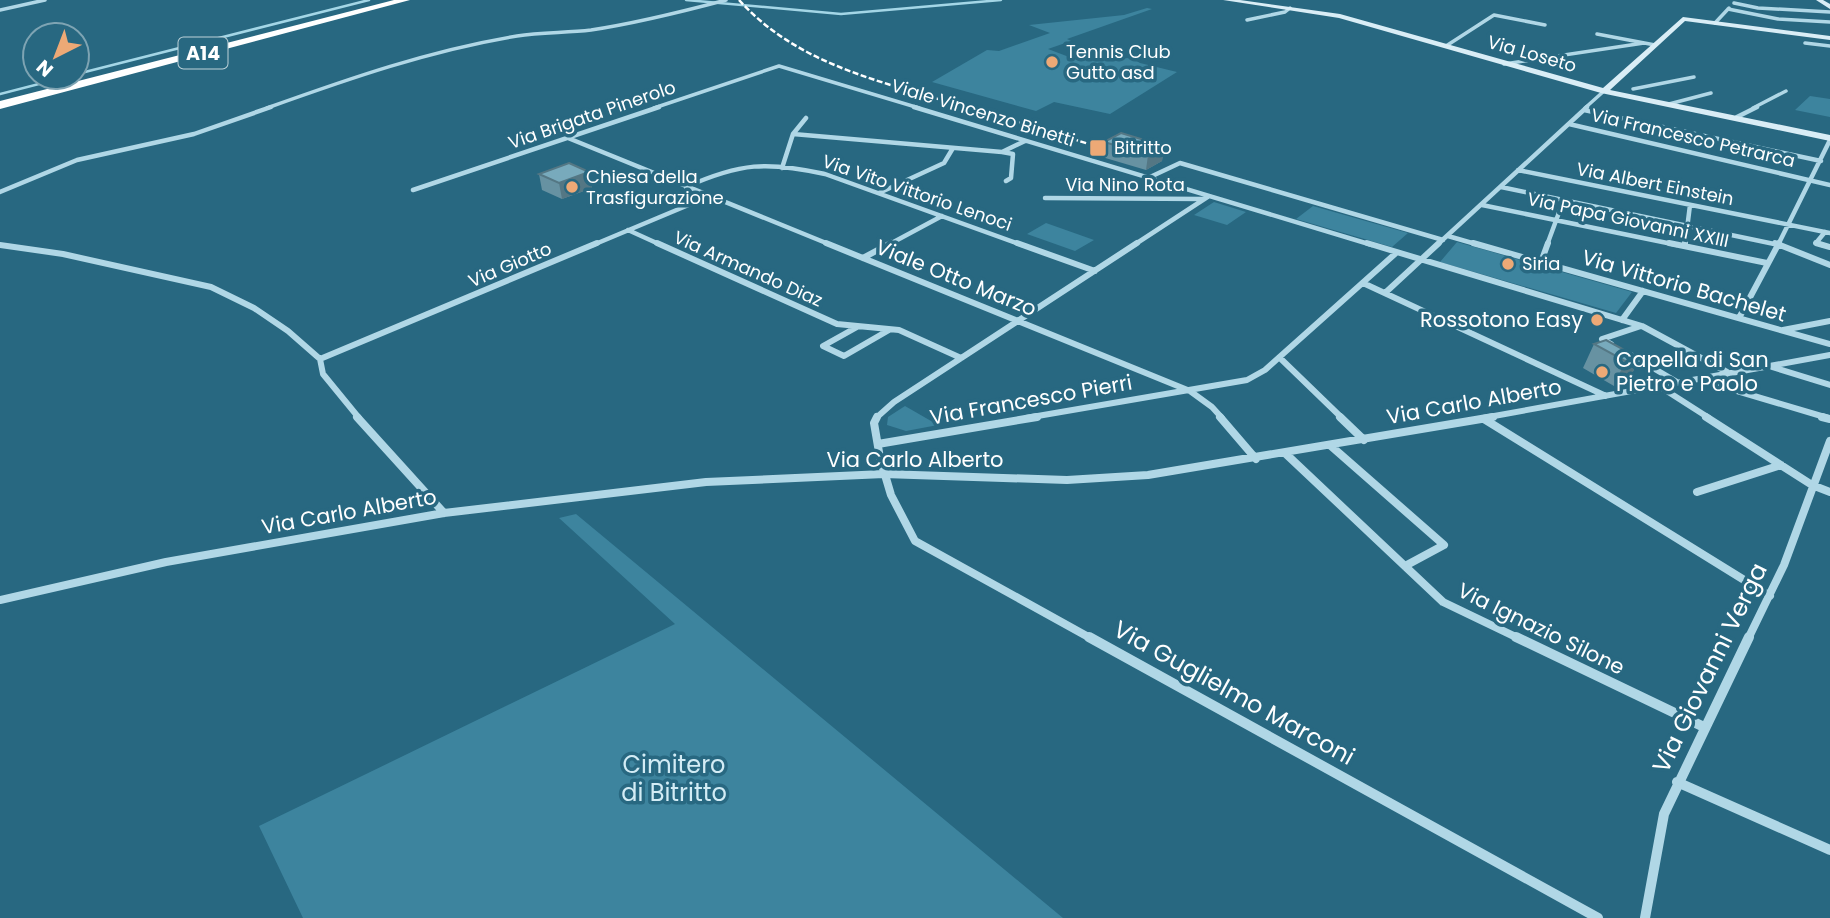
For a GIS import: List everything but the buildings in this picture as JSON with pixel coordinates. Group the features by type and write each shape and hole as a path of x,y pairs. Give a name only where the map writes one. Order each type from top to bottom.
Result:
{"highway":[{"name":"A14","path":"0,103 389,0"},
{"name":"A14","path":"0,103 405,0"}],"main road":[{"name":"Via Loseto","path":"1226,0 1290,8 1364,22 1504,64 1607,89"},
{"path":"1819,0 1830,9"},
{"path":"1607,89 1683,19 1830,38"},
{"path":"1607,89 1830,139"}],"street":[{"path":"0,10 45,0"},
{"path":"0,192 77,160 201,132 352,78 446,51 518,36 590,30 667,16 726,0"},
{"path":"1715,23 1735,1 1758,8 1830,9"},
{"path":"1247,20 1285,12 1290,8"},
{"path":"1728,9 1778,19 1830,22"},
{"path":"1446,46 1494,15 1545,24"},
{"path":"1597,34 1655,44"},
{"path":"1504,64 1644,43"},
{"path":"1805,43 1830,46"},
{"name":"Via Brigata Pinerolo","path":"413,190 779,66"},
{"name":"Viale Vincenzo Binetti","path":"779,66 1206,198 1642,326 1727,372"},
{"path":"1633,89 1694,77"},
{"path":"1385,293 1607,89"},
{"path":"1737,117 1786,91"},
{"path":"1669,104 1712,93"},
{"path":"1584,110 1825,157"},
{"path":"782,167 793,134 806,118"},
{"name":"Via Francesco Petrarca","path":"1569,124 1811,178 1830,185"},
{"path":"793,134 1013,154 1012,178 1006,181"},
{"name":"Viale Otto Marzo","path":"568,138 1190,391 1212,407 1256,459"},
{"path":"1739,318 1767,263 1780,245 1787,224 1811,178 1825,157 1830,139"},
{"path":"1002,152 1026,141"},
{"path":"879,194 944,163 953,148"},
{"name":"Via Vittorio Bachelet","path":"1148,178 1173,164 1181,163 1830,344"},
{"name":"Via Vito Vittorio Lenoci","path":"686,187 727,170 782,167 825,174 1095,271"},
{"name":"Via Albert Einstein","path":"1518,170 1827,233"},
{"path":"1501,187 1780,245 1830,265"},
{"name":"Via Giotto","path":"320,359 710,196"},
{"name":"Via Nino Rota","path":"1045,198 1206,198"},
{"path":"961,358 1206,198"},
{"path":"1541,262 1564,199"},
{"name":"Via Papa Giovanni XXIII","path":"1482,205 1767,263"},
{"path":"1685,246 1690,205"},
{"path":"863,258 942,216"},
{"name":"Via Armando Diaz","path":"628,230 837,324 899,330 961,358"},
{"path":"1827,233 1816,243 1830,247"},
{"path":"0,245 63,254 211,287 254,309 320,359 323,374 343,401 444,513"},
{"name":"Via Francesco Pierri","path":"878,444 1247,380 1280,358 1395,253"},
{"path":"1363,283 1606,396"},
{"path":"1622,320 1643,291"},
{"path":"1781,330 1830,321"},
{"path":"858,326 823,346 844,356 890,329"},
{"path":"1642,326 1602,339 1677,382"},
{"name":"Via Carlo Alberto","path":"0,600 166,562 444,513 706,482 884,474 1067,481 1149,475 1286,454 1830,355"},
{"name":"Via Guglielmo Marconi","path":"961,358 894,402 876,417 874,423 891,495 915,541 1598,918"},
{"path":"1280,358 1364,440"},
{"path":"1772,366 1830,385"},
{"path":"1617,370 1648,388"},
{"path":"1696,378 1830,419"},
{"path":"1658,386 1812,485 1830,492"},
{"path":"1484,419 1770,596"},
{"name":"Via Giovanni Verga","path":"1645,918 1664,814 1677,782 1784,565 1812,485 1826,463 1830,441"},
{"path":"1331,446 1444,545 1405,566"},
{"name":"Via Ignazio Silone","path":"1286,454 1443,602 1704,727"},
{"path":"1697,492 1782,465"},
{"path":"1677,782 1830,850"}],"green space":[{"name":"Tennis Club Gutto asd","path":"1152,9 1067,39 1071,41 1048,49 1077,60 1131,58 1140,63 1177,72 1110,114 1054,102 1036,111 932,82 987,50 999,51 1050,33 1029,25 1124,15"},
{"path":"1810,96 1830,99 1830,117 1795,110"},
{"path":"1214,202 1246,212 1227,225 1194,215"},
{"path":"1313,206 1408,233 1392,247 1296,219"},
{"path":"1046,223 1094,240 1075,251 1027,234"},
{"path":"1457,242 1632,292 1616,313 1440,262"},
{"path":"905,406 938,425 906,431 887,425 888,417"},
{"name":"Cimitero di Bitritto","path":"576,514 1063,918 303,918 259,826 675,624 559,518"}],"waterway":[{"path":"91,70 369,0"},
{"path":"686,0 841,14 1001,0"},
{"path":"0,94 21,89"}],"railway":[{"path":"739,0 785,39 837,66 894,86 1105,149"}],"place":[{"name":"Tennis Club Gutto asd","path":"1052,62"},
{"name":"Bitritto","path":"1098,148"},
{"name":"Chiesa della Trasfigurazione","path":"572,187"},
{"name":"Siria","path":"1508,264"},
{"name":"Rossotono Easy","path":"1597,320"},
{"name":"Capella di San Pietro e Paolo","path":"1602,372"}]}
